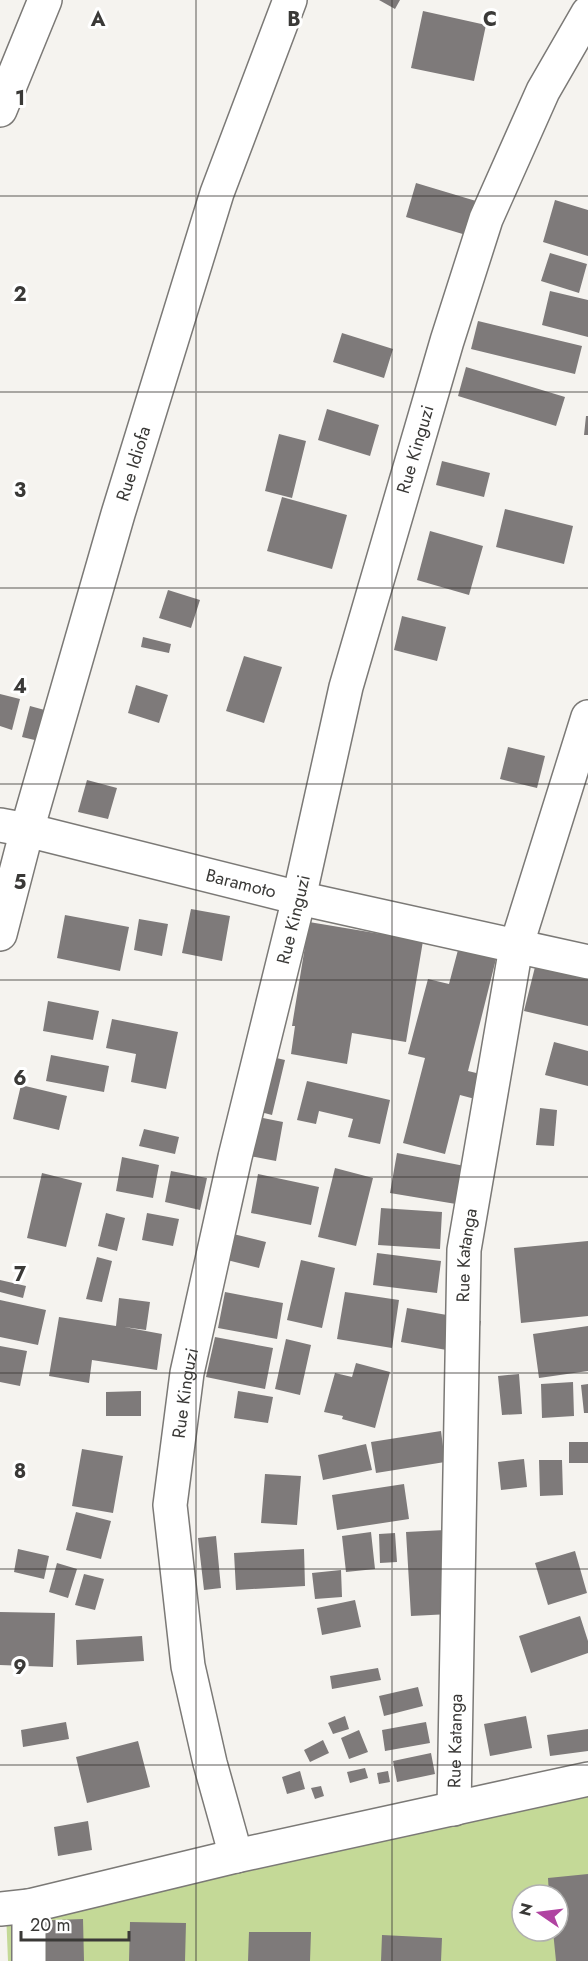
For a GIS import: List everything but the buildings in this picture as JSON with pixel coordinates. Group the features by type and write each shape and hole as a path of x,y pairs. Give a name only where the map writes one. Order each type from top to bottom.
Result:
{"street":[{"path":"0,110 45,0"},
{"name":"Rue Idiofa","path":"0,934 14,827 118,514 217,193 290,0"},
{"name":"Rue Kinguzi","path":"236,1856 210,1763 188,1666 170,1504 187,1372 235,1157 299,898 346,687 447,341 486,219 543,91 588,13"},
{"name":"Rue Katanga","path":"454,1809 464,1250 516,947 588,717"},
{"name":"Baramoto","path":"14,827 299,898 588,962"},
{"path":"28,1961 14,1907 588,1779"}],"green space":[{"path":"588,1779 588,1961 8,1961 6,1912"}]}
